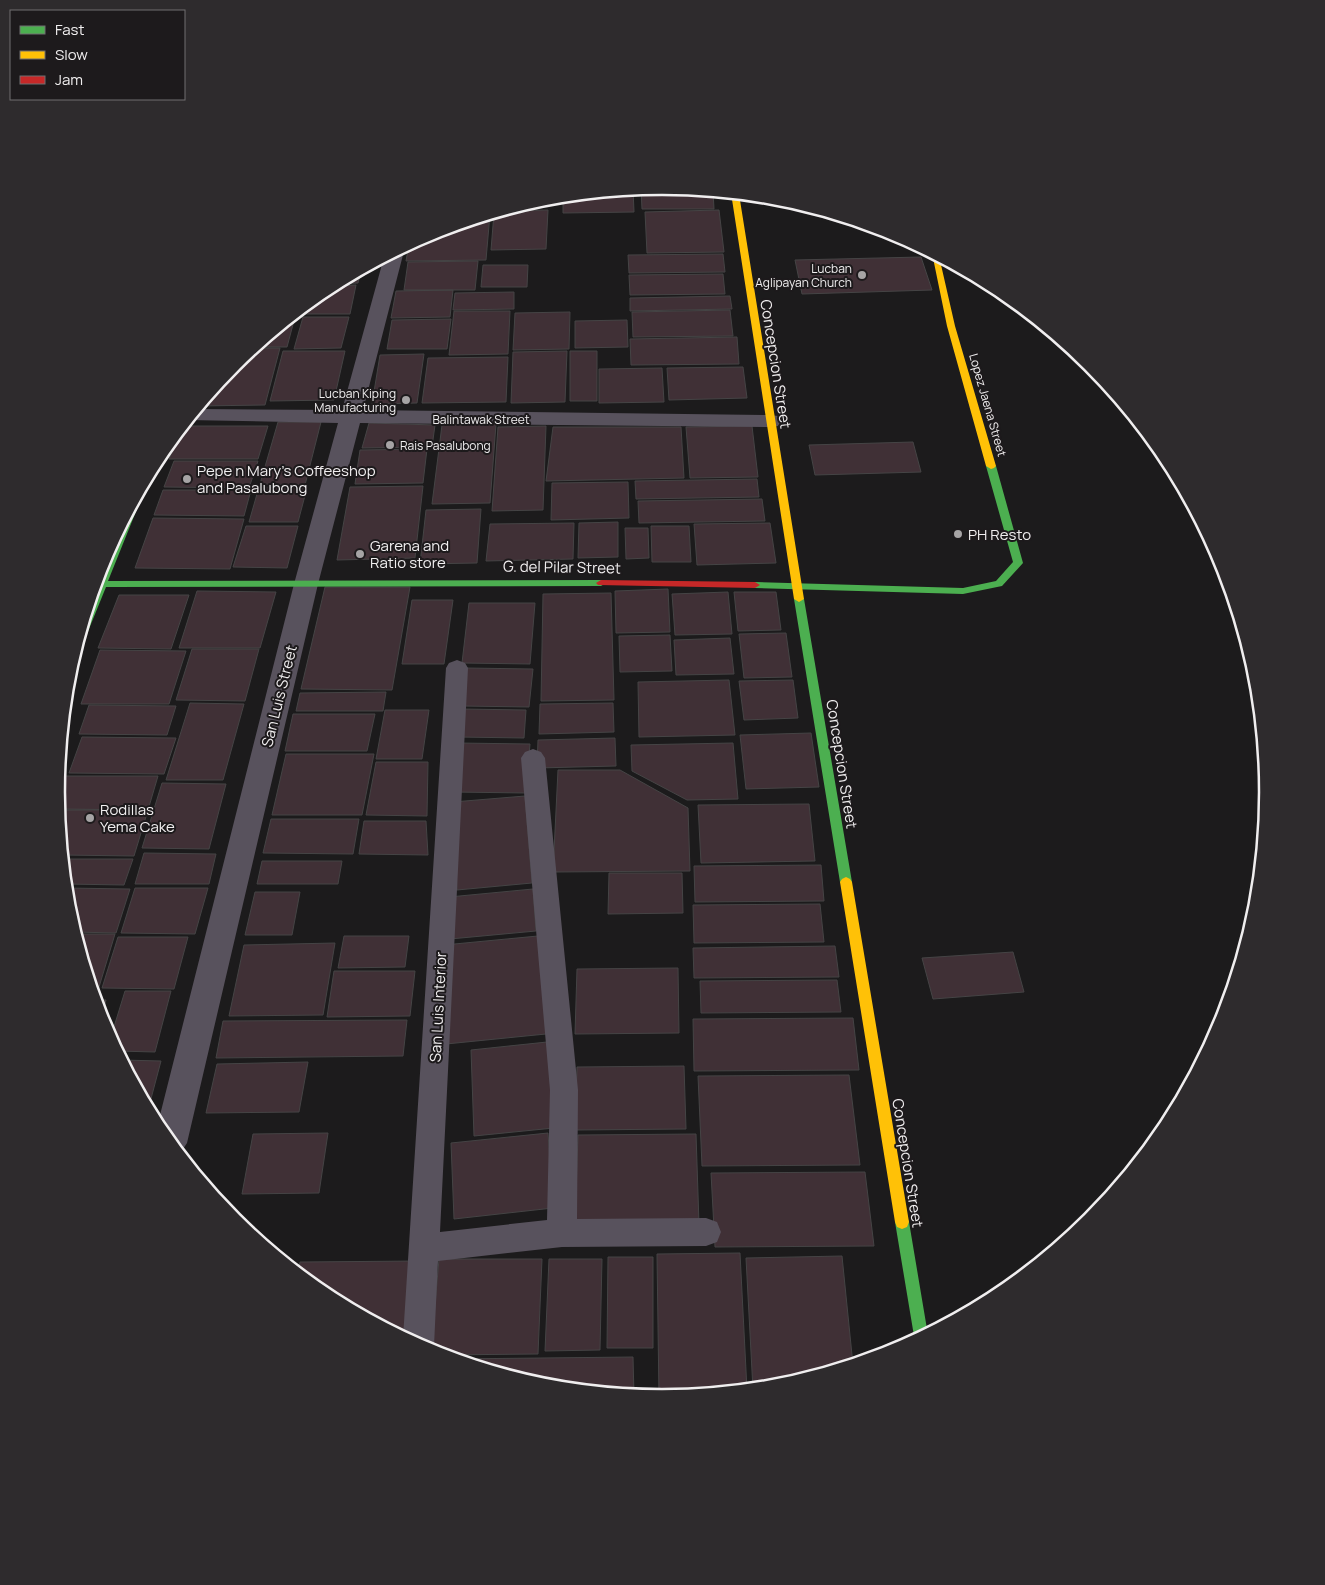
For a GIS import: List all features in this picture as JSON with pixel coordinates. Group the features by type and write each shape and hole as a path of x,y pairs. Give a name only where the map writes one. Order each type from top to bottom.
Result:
{"street":[{"name":"Concepcion Street","path":"736,200 770,421 920,1331"},
{"name":"San Luis Street","path":"172,1133 306,584 393,260"},
{"name":"Lopez Jaena Street","path":"937,262 951,326 1018,563"},
{"name":"Balintawak Street","path":"200,415 770,421"},
{"name":"G. del Pilar Street","path":"103,584 511,582 797,585 963,591 1000,584 1018,563"}],"lane":[{"name":"San Luis Interior","path":"419,1338 457,668"},
{"path":"534,758 564,1090 562,1233"},
{"path":"425,1248 562,1233 706,1232"}],"building":[{"path":"633,196 634,212 563,213 563,203"},
{"path":"641,196 713,197 714,209 642,209"},
{"path":"527,210 548,210 546,249 491,250 493,220"},
{"path":"719,210 724,252 647,253 645,212"},
{"path":"489,221 486,260 406,261 407,253 434,240"},
{"path":"723,254 725,272 629,273 628,255"},
{"name":"Lucban Aglipayan Church","path":"921,257 932,290 802,294 795,260"},
{"path":"478,261 475,290 404,290 408,262"},
{"path":"483,265 528,265 527,287 481,287"},
{"path":"723,274 725,294 630,295 629,275"},
{"path":"359,278 358,283 351,283"},
{"path":"348,285 356,285 350,314 305,314 331,296"},
{"path":"453,290 450,317 391,318 396,291"},
{"path":"514,292 514,309 453,310 455,293"},
{"path":"730,296 732,309 630,311 630,298"},
{"path":"730,310 733,336 633,337 632,312"},
{"path":"454,311 510,311 508,354 449,355"},
{"path":"570,312 569,349 513,350 515,313"},
{"path":"303,317 349,317 341,348 294,349"},
{"path":"451,319 447,349 387,349 392,320"},
{"path":"627,320 628,347 575,348 575,321"},
{"path":"294,323 287,347 265,347"},
{"path":"737,337 739,364 631,365 630,339"},
{"path":"264,348 280,348 265,405 207,406 240,370"},
{"path":"283,351 345,351 334,400 270,401"},
{"path":"567,351 565,402 511,403 513,352"},
{"path":"570,351 597,351 597,401 570,401"},
{"path":"424,354 417,403 372,404 380,355"},
{"path":"508,357 506,402 422,403 428,358"},
{"path":"743,367 747,398 669,400 667,368"},
{"path":"662,368 664,402 599,403 599,369"},
{"path":"278,422 321,422 305,485 260,484"},
{"path":"369,423 435,425 432,447 362,448"},
{"path":"496,424 490,503 432,504 442,425"},
{"path":"190,426 268,426 258,459 169,459"},
{"path":"546,426 543,510 492,511 498,427"},
{"path":"752,426 758,477 690,478 686,427"},
{"path":"553,427 681,427 684,478 546,481"},
{"path":"913,442 921,472 815,475 809,445"},
{"path":"427,449 423,483 355,484 360,450"},
{"path":"174,461 258,461 249,488 164,487"},
{"path":"757,479 759,497 636,499 635,481"},
{"path":"628,482 629,518 551,520 552,483"},
{"path":"423,486 415,558 337,560 350,487"},
{"path":"259,487 307,488 298,522 249,522"},
{"path":"163,490 251,490 244,516 154,515"},
{"path":"762,499 765,521 639,523 638,501"},
{"path":"481,509 477,563 420,564 426,510"},
{"path":"153,518 244,519 230,569 135,568"},
{"path":"618,522 618,557 578,558 579,523"},
{"path":"574,523 573,559 486,561 490,524"},
{"path":"770,523 776,563 697,565 694,524"},
{"path":"246,526 298,526 287,568 233,567"},
{"path":"651,526 689,526 691,562 652,562"},
{"path":"625,528 648,528 649,558 626,559"},
{"path":"325,587 410,587 392,690 301,689"},
{"path":"668,589 670,632 616,633 615,591"},
{"path":"197,591 276,592 260,648 179,648"},
{"path":"728,592 732,634 675,635 672,594"},
{"path":"734,592 776,592 781,630 738,631"},
{"path":"611,593 614,700 541,701 543,594"},
{"path":"119,595 189,595 171,649 98,648"},
{"path":"412,600 453,600 444,664 402,664"},
{"path":"469,603 535,603 530,664 462,663"},
{"path":"786,633 792,677 744,678 739,634"},
{"path":"670,635 672,671 620,672 619,636"},
{"path":"730,638 734,674 676,675 674,640"},
{"path":"192,649 259,649 245,701 176,700"},
{"path":"100,650 186,651 169,704 81,704"},
{"path":"466,668 533,669 529,707 462,706"},
{"path":"729,680 735,735 639,737 638,682"},
{"path":"793,680 798,718 744,720 739,681"},
{"path":"386,692 383,711 296,711 300,693"},
{"path":"190,703 244,704 223,780 166,780"},
{"path":"613,703 614,732 539,734 540,704"},
{"path":"89,705 176,706 167,735 79,734"},
{"path":"461,709 526,710 524,738 457,737"},
{"path":"385,710 429,710 422,759 376,759"},
{"path":"293,714 375,714 367,751 285,751"},
{"path":"811,733 819,787 746,789 740,735"},
{"path":"82,737 176,738 164,774 69,773"},
{"path":"615,738 616,766 537,768 538,740"},
{"path":"458,743 530,744 526,793 452,792"},
{"path":"733,743 738,799 687,800 632,771 631,745"},
{"path":"286,754 374,754 362,815 272,815"},
{"path":"376,762 428,762 427,816 366,815"},
{"path":"558,770 620,770 688,808 690,871 553,872"},
{"path":"65,776 158,776 148,810 65,809"},
{"path":"162,783 226,784 209,849 142,848"},
{"path":"525,796 532,883 457,890 453,802"},
{"path":"809,804 815,861 701,863 698,805"},
{"path":"65,810 148,810 134,856 68,855"},
{"path":"271,819 359,819 353,854 263,853"},
{"path":"364,821 426,821 428,855 359,854"},
{"path":"144,853 216,854 209,884 135,884"},
{"path":"69,859 133,859 124,885 72,884"},
{"path":"262,861 342,861 338,884 257,884"},
{"path":"821,865 824,901 695,902 694,866"},
{"path":"609,873 682,873 683,913 608,914"},
{"path":"73,888 130,889 116,933 81,932"},
{"path":"135,888 208,888 195,934 121,933"},
{"path":"533,889 536,931 450,939 449,897"},
{"path":"255,892 300,892 292,935 245,935"},
{"path":"820,904 824,942 694,943 693,905"},
{"path":"82,934 115,934 98,989"},
{"path":"344,936 409,936 405,967 338,968"},
{"path":"538,936 546,1034 446,1044 444,945"},
{"path":"118,937 188,937 174,989 102,988"},
{"path":"335,943 323,1015 229,1016 244,945"},
{"path":"835,946 839,977 694,978 693,948"},
{"path":"1013,952 1024,992 933,999 922,958"},
{"path":"678,968 679,1033 575,1034 577,969"},
{"path":"334,971 415,971 410,1016 327,1017"},
{"path":"837,980 841,1012 701,1013 700,981"},
{"path":"125,991 171,991 155,1052 124,1051 114,1028"},
{"path":"853,1018 859,1070 694,1071 693,1019"},
{"path":"407,1020 403,1056 216,1058 223,1021"},
{"path":"547,1042 554,1128 474,1136 471,1050"},
{"path":"129,1060 161,1061 151,1100"},
{"path":"308,1062 299,1112 206,1113 217,1064"},
{"path":"684,1066 686,1129 575,1130 577,1067"},
{"path":"849,1075 860,1165 702,1166 698,1076"},
{"path":"328,1133 319,1193 242,1194 253,1134"},
{"path":"548,1133 553,1208 454,1219 451,1143"},
{"path":"696,1134 699,1224 575,1225 578,1135"},
{"path":"865,1172 874,1246 715,1247 711,1173"},
{"path":"740,1253 747,1384 702,1389 659,1390 657,1254"},
{"path":"842,1256 852,1359 817,1370 753,1383 746,1258"},
{"path":"608,1257 653,1257 653,1348 607,1348"},
{"path":"439,1259 542,1259 538,1354 461,1355 432,1344"},
{"path":"549,1259 602,1259 600,1350 545,1351"},
{"path":"419,1261 412,1334 364,1310 331,1289 299,1267 300,1262"},
{"path":"633,1357 634,1389 546,1379 472,1359"}],"traffic: fast":[{"path":"755,585 963,591 999,584 1018,563 991,466"},
{"path":"103,584 601,583"},
{"path":"799,599 846,882"},
{"path":"902,1222 920,1331"}],"traffic: slow":[{"path":"736,200 799,599"},
{"path":"937,262 951,326 991,466"},
{"path":"846,882 902,1222"}],"traffic: jam":[{"path":"601,583 755,585"}],"place":[{"name":"Lucban Aglipayan Church","path":"862,275"},
{"name":"Lucban Kiping Manufacturing","path":"406,400"},
{"name":"Rais Pasalubong","path":"390,445"},
{"name":"Pepe n Mary's Coffeeshop and Pasalubong","path":"187,479"},
{"name":"PH Resto","path":"958,534"},
{"name":"Garena and Ratio store","path":"360,554"},
{"name":"Rodillas Yema Cake","path":"90,818"}]}
